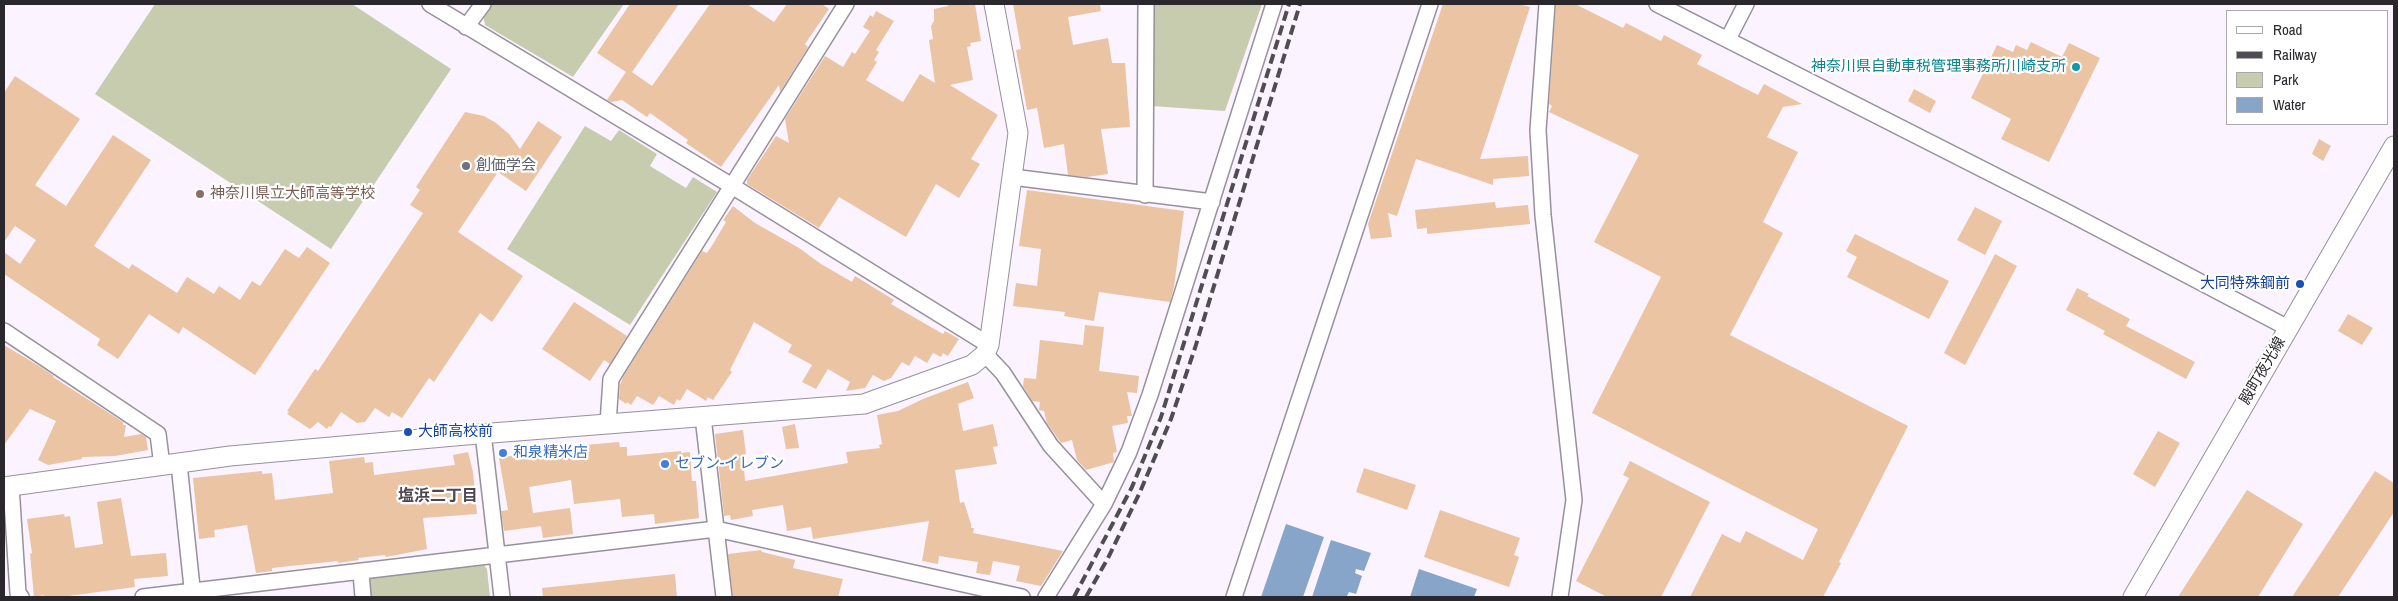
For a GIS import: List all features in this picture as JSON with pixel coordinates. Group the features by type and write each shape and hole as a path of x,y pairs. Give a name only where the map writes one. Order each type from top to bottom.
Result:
{"street":[{"path":"430,4 732,186 987,349 1051,446 1104,504"},
{"path":"466,26 483,4"},
{"path":"608,424 611,379 844,5 861,4"},
{"path":"21,597 18,593 7,486 230,456 483,433 870,403 972,365 987,349 1012,178 1017,126 994,4"},
{"path":"1145,195 1146,4"},
{"path":"1046,597 1104,504 1129,452 1150,396 1274,4"},
{"path":"1234,597 1430,4"},
{"path":"1547,4 1538,130 1542,215 1574,500 1560,597"},
{"path":"1657,4 2063,210 2288,328"},
{"path":"1728,39 1746,4"},
{"name":"殿町夜光線","path":"2133,597 2394,146"},
{"path":"1012,178 1212,202"},
{"path":"4,331 158,434 171,465 193,594"},
{"path":"702,417 724,597"},
{"path":"483,433 502,597"},
{"path":"143,597 193,594 716,529 1022,597"},
{"path":"361,573 363,597"}],"green space":[{"path":"155,4 352,4 451,69 331,249 95,94"},
{"path":"492,4 624,4 573,77 485,25 483,15"},
{"path":"1152,4 1262,4 1225,111 1151,106"},
{"path":"585,126 611,141 619,130 657,154 650,166 686,188 693,177 717,192 630,325 507,249"},
{"path":"483,564 487,569 490,597 366,597 364,585 371,577"}],"water":[{"path":"1286,524 1324,537 1303,597 1261,597"},
{"path":"1331,540 1371,553 1364,571 1356,569 1355,573 1362,576 1356,594 1349,592 1347,596 1350,597 1312,597"},
{"path":"1419,569 1477,589 1474,597 1410,597"}],"building":[{"path":"630,4 679,4 632,72 652,86 710,4 747,4 774,22 787,4 822,4 829,9 805,44 808,47 780,92 779,85 721,167 686,143 688,140 650,113 647,117 622,100 611,102 607,100 626,72 597,53"},
{"path":"948,4 975,4 981,41 970,43 971,46 967,47 973,80 950,85 998,115 971,159 980,164 959,198 936,184 906,237 839,197 819,228 747,184 747,180 776,136 789,143 785,119 825,56 843,67 852,52 855,54 870,31 863,27 870,15 873,17 876,11 894,21 876,50 879,52 874,60 877,62 866,80 903,102 920,74 935,83 929,40 933,39 931,26 934,21 934,9 948,6"},
{"path":"1013,4 1100,4 1101,11 1068,17 1073,45 1108,38 1112,63 1125,63 1130,127 1101,129 1108,174 1087,177 1068,175 1064,144 1044,148 1037,108 1027,110 1016,50 1021,49"},
{"path":"1443,4 1518,4 1530,7 1480,159 1528,156 1529,176 1493,179 1493,185 1416,159 1397,216 1388,213 1392,237 1371,239 1368,224"},
{"path":"1556,4 1575,4 1623,28 1626,23 1661,41 1664,35 1702,55 1697,64 1758,95 1764,84 1802,104 1783,107 1767,137 1798,152 1763,222 1783,233 1730,335 1908,426 1823,597 1690,597 1722,534 1740,543 1746,531 1803,560 1818,529 1592,413 1661,277 1594,242 1639,155 1549,112 1552,106 1549,104"},
{"path":"2031,42 2062,57 2069,43 2100,58 2049,162 2001,139 2011,119 1971,98 1997,45 2013,52 2016,45 2027,50"},
{"path":"15,76 80,119 35,185 66,206 113,135 151,160 94,246 129,269 132,264 177,293 187,277 214,294 219,286 240,300 252,281 260,286 285,249 299,258 307,247 330,263 255,375 183,327 179,334 149,314 118,359 97,345 100,339 4,274 4,252 20,264 36,240 15,226 4,242 4,93"},
{"path":"1914,89 1936,101 1930,113 1908,101"},
{"path":"465,112 484,116 496,123 509,134 520,149 538,121 562,137 526,191 498,172 458,232 523,276 492,322 480,313 434,382 429,378 402,418 392,412 389,417 375,408 365,422 357,423 341,412 331,427 329,426 327,429 318,422 310,429 287,414 289,412 287,411 315,369 318,371 423,213 410,205 420,190 416,187"},
{"path":"2319,139 2331,146 2323,161 2312,154"},
{"path":"1027,190 1184,211 1174,287 1170,302 1099,292 1094,321 1064,316 1065,312 1013,306 1016,283 1037,286 1041,249 1019,246"},
{"path":"1495,202 1496,208 1528,205 1530,224 1427,234 1427,228 1417,229 1415,210"},
{"path":"733,206 755,223 799,248 821,264 852,282 855,276 894,300 891,304 943,334 945,331 959,339 948,356 943,353 941,357 933,353 927,363 915,356 909,366 902,362 891,378 884,381 873,375 865,388 846,391 850,382 828,369 816,389 802,382 812,365 788,352 792,345 754,322 730,370 732,372 713,400 708,397 706,401 687,389 680,401 677,399 674,405 659,396 653,405 637,396 631,405 627,402 626,404 619,399 620,385 623,377 702,251 707,253 713,244 726,222 723,220"},
{"path":"1975,207 2002,221 1985,255 1957,240"},
{"path":"1855,234 1949,281 1929,319 1847,277 1857,257 1846,251"},
{"path":"1995,254 2017,266 1965,365 1944,353"},
{"path":"2077,288 2089,294 2087,296 2130,319 2126,326 2195,362 2186,379 2103,334 2105,331 2066,310"},
{"path":"574,302 627,336 610,364 604,360 590,381 542,349"},
{"path":"2348,314 2373,328 2362,345 2338,331"},
{"path":"1085,325 1104,327 1099,371 1139,376 1137,393 1127,392 1132,416 1127,416 1128,423 1112,426 1117,452 1113,453 1114,462 1086,470 1077,460 1072,440 1061,443 1047,423 1044,411 1039,410 1040,402 1032,401 1023,386 1024,378 1036,379 1040,340 1083,345"},
{"path":"4,345 123,422 123,425 126,425 124,437 141,434 146,437 148,450 115,456 82,457 82,459 48,465 38,460 56,421 30,409 4,445"},
{"path":"968,382 974,398 958,404 963,431 993,424 998,446 993,447 997,464 955,470 960,503 964,502 971,528 974,528 973,533 1063,551 1041,586 1016,581 1020,566 993,561 990,575 976,573 978,562 939,556 938,564 922,561 929,521 813,539 811,527 787,531 783,505 752,510 753,516 731,520 730,515 724,516 715,434 743,430 746,454 743,455 745,481 848,463 846,452 880,448 879,445 882,444 877,415 898,411 923,399"},
{"path":"795,424 799,448 786,449 782,427"},
{"path":"2158,431 2180,443 2155,487 2133,474"},
{"path":"619,442 620,447 627,447 627,456 681,451 681,453 690,452 692,481 696,481 699,518 655,524 654,514 622,517 620,499 574,504 571,480 529,487 533,513 570,508 573,534 543,538 541,526 504,531 501,511 508,510 499,458 562,447"},
{"path":"468,452 473,472 477,514 423,518 427,549 386,557 385,555 358,558 359,560 338,563 338,561 272,568 272,571 256,573 247,525 214,530 215,537 199,539 193,478 262,471 262,474 272,473 275,500 333,493 329,461 364,457 365,463 373,462 374,475 455,465 453,455"},
{"path":"1630,461 1710,502 1661,597 1607,597 1576,581 1629,478 1623,475"},
{"path":"1364,468 1416,485 1407,510 1356,492"},
{"path":"2375,471 2394,483 2394,512 2338,597 2292,597"},
{"path":"2247,490 2303,524 2258,597 2178,597"},
{"path":"121,498 131,556 166,553 168,576 134,579 135,587 61,597 44,597 44,595 34,597 30,554 32,553 27,519 64,514 65,517 70,516 75,548 103,544 97,502"},
{"path":"1440,510 1520,538 1514,555 1519,557 1509,587 1424,557"},
{"path":"761,550 762,552 795,560 793,568 843,579 838,597 733,597 728,554"},
{"path":"675,574 677,597 543,597 542,588"}],"railway":[{"path":"1074,597 1132,487 1161,417 1289,4"},
{"path":"1086,597 1108,558 1140,492 1171,419 1195,348 1300,4"}],"place":[{"name":"神奈川県自動車税管理事務所川崎支所","path":"2076,67"},
{"name":"創価学会","path":"466,166"},
{"name":"神奈川県立大師高等学校","path":"200,194"},
{"name":"大同特殊鋼前","path":"2300,284"},
{"name":"大師高校前","path":"408,432"},
{"name":"和泉精米店","path":"503,453"},
{"name":"セブン-イレブン","path":"665,464"}],"district":[{"name":"塩浜二丁目","path":"438,497"}]}
